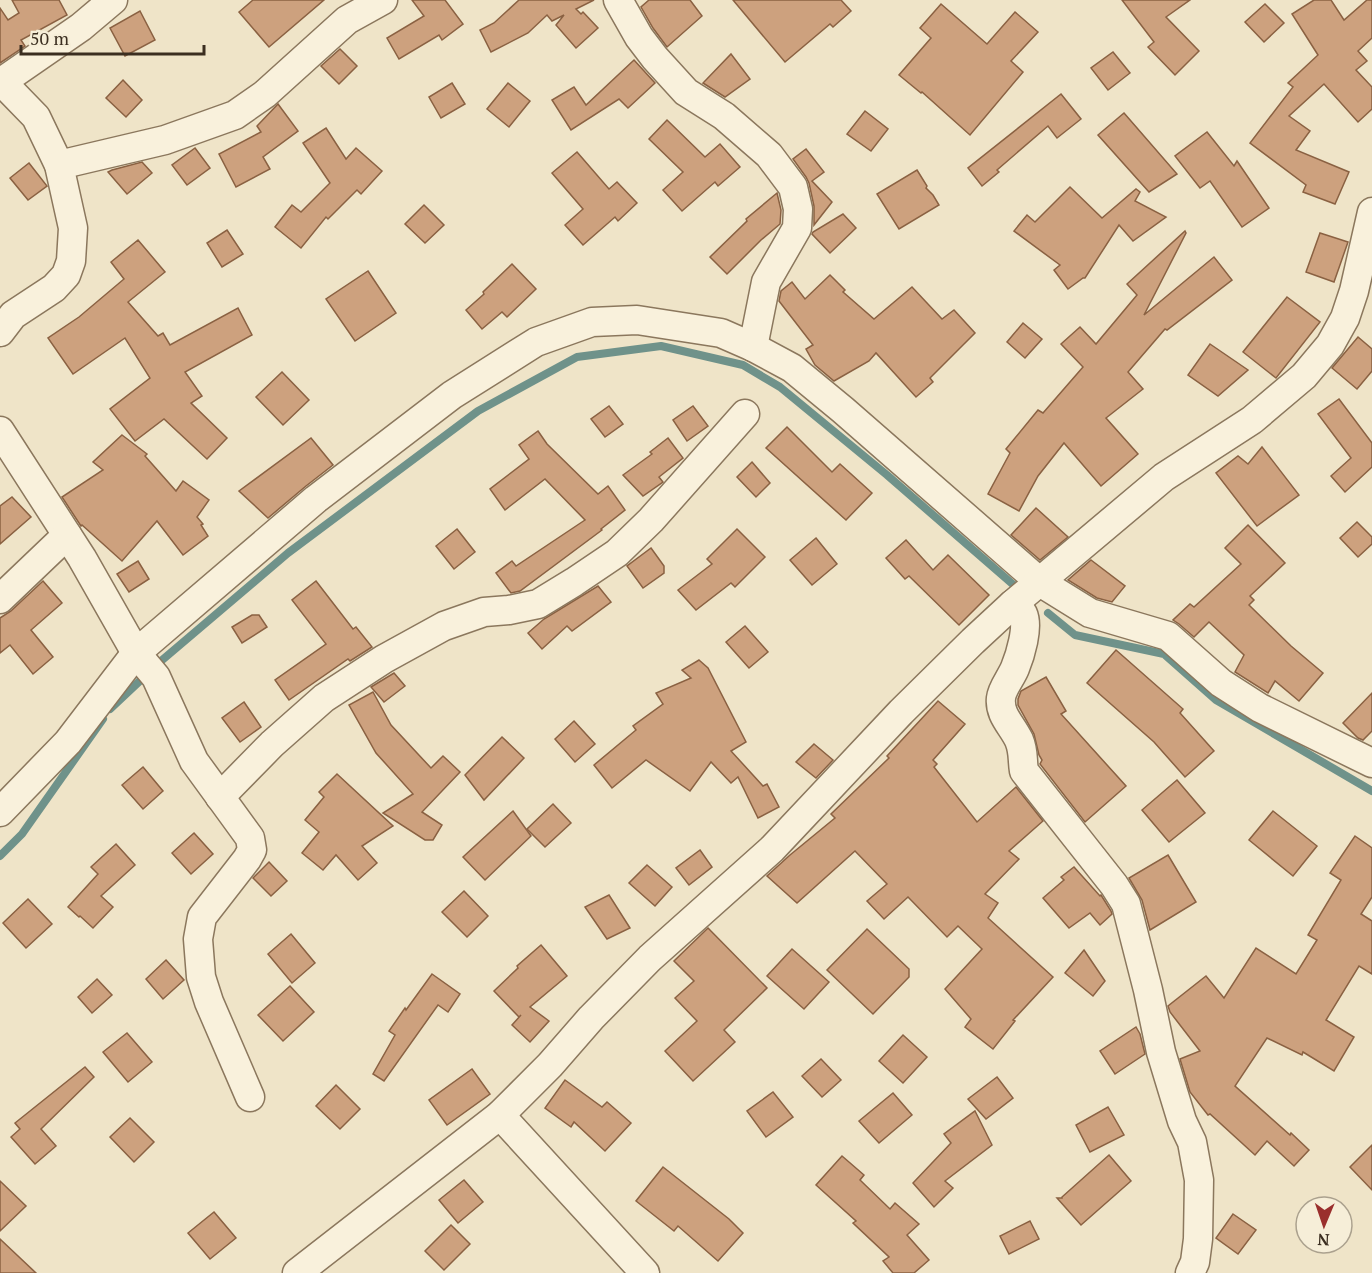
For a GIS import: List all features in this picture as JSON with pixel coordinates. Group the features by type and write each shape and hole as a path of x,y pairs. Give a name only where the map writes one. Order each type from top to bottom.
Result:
{"street":[{"path":"0,332 13,315 54,288 66,275 71,261 73,228 59,165 36,117 1,81 81,27 113,0"},
{"path":"59,165 165,140 235,115 265,94 347,20 383,0"},
{"path":"618,0 639,37 686,92 724,116 769,156 793,187 798,209 797,228 766,282 753,347"},
{"path":"297,1273 500,1115 650,958 772,849 901,712 1013,604 1164,477 1252,420 1304,376 1330,345 1345,318 1354,291 1372,212"},
{"path":"0,812 145,664 316,499 452,395 536,342 592,322 638,320 721,333 792,368 1040,582 1090,614 1168,636 1221,683 1260,708 1372,762"},
{"path":"220,797 272,744 324,698 384,659 444,627 484,612 538,604 617,553 651,520 745,414"},
{"path":"0,431 82,558 145,664 194,761 250,838 252,850 202,917 198,939 201,976 209,1002 249,1097"},
{"path":"0,599 67,535"},
{"path":"1013,604 1022,613 1025,621 1023,641 1016,667 1001,695 1001,705 1005,717 1018,738 1023,753 1024,771 1114,885 1126,904 1161,1052 1182,1121 1192,1142 1199,1180 1198,1239 1195,1262 1190,1273"},
{"path":"500,1115 645,1273"}],"building":[{"path":"12,0 59,0 67,15 21,40 25,46 0,63 0,8 8,20 19,13"},
{"path":"253,0 324,0 269,47 239,12"},
{"path":"412,0 445,0 463,24 442,40 439,35 399,59 387,38 424,16"},
{"path":"519,0 594,0 576,9 581,14 583,12 598,28 576,48 556,25 564,15 552,21 547,15 528,33 491,52 480,30 494,23"},
{"path":"649,0 690,0 702,16 667,47 641,7"},
{"path":"733,0 841,0 851,11 833,27 830,24 785,62"},
{"path":"1122,0 1190,0 1166,17 1199,51 1175,75 1148,47 1154,42"},
{"path":"1314,0 1331,0 1344,20 1367,0 1372,0 1372,38 1358,51 1367,61 1356,70 1372,87 1372,109 1358,122 1324,84 1289,116 1310,131 1296,150 1349,172 1335,204 1303,192 1306,185 1250,143 1293,87 1288,83 1318,55 1292,14"},
{"path":"941,4 987,44 1015,12 1038,32 1011,61 1023,72 970,135 922,92 899,75 931,38 920,28"},
{"path":"1265,4 1284,23 1264,42 1245,22"},
{"path":"140,11 155,40 125,56 110,28"},
{"path":"340,49 357,66 339,84 321,66"},
{"path":"1113,52 1130,73 1108,90 1091,68"},
{"path":"731,54 750,79 725,97 703,83"},
{"path":"634,60 655,83 628,108 619,99 571,130 552,100 574,87 586,105"},
{"path":"123,80 142,100 126,117 106,98"},
{"path":"452,83 465,104 441,118 429,97"},
{"path":"508,83 530,101 509,127 487,109"},
{"path":"1061,94 1081,119 1057,138 1048,126 982,186 968,168"},
{"path":"278,104 298,131 263,157 270,169 236,187 219,154 261,132 257,126"},
{"path":"865,111 888,129 871,151 847,134"},
{"path":"1124,113 1177,174 1149,192 1098,135"},
{"path":"667,120 705,157 720,144 740,167 718,186 715,182 682,211 663,190 683,172 649,139"},
{"path":"326,128 346,159 356,148 382,171 361,194 357,190 328,219 326,217 301,248 275,227 292,205 301,212 330,183 303,143"},
{"path":"1207,132 1234,166 1237,161 1269,208 1242,227 1210,181 1200,188 1175,156"},
{"path":"195,148 210,168 187,185 172,165"},
{"path":"806,149 824,172 812,181 832,202 814,225 814,206 809,183 793,159"},
{"path":"577,152 609,189 617,182 637,203 618,221 615,217 583,245 565,225 583,209 552,173"},
{"path":"142,162 152,173 127,194 108,172 112,170"},
{"path":"29,163 47,186 28,200 10,178"},
{"path":"917,170 926,188 939,205 899,229 877,194"},
{"path":"1070,187 1102,218 1136,189 1140,192 1135,201 1166,217 1133,241 1119,225 1085,278 1068,289 1054,270 1060,265 1014,231 1027,215 1035,222"},
{"path":"777,193 781,210 780,224 727,274 710,257 747,221 746,219"},
{"path":"424,205 444,225 425,243 405,224"},
{"path":"843,214 856,228 830,253 812,234"},
{"path":"227,230 243,254 222,267 207,243"},
{"path":"1185,231 1144,315 1214,257 1232,280 1167,330 1165,329 1128,372 1143,389 1106,418 1138,454 1101,486 1064,443 1038,476 1019,511 988,494 1010,453 1006,449 1038,410 1043,413 1083,367 1061,344 1080,327 1096,344 1137,295 1127,284"},
{"path":"1320,233 1348,242 1334,282 1306,272"},
{"path":"138,240 165,272 128,302 158,336 163,333 170,345 238,308 252,335 185,372 202,396 191,403 227,438 207,459 164,419 135,441 110,409 150,378 125,338 73,374 48,338 79,317 124,279 111,262"},
{"path":"512,264 536,289 507,317 502,312 482,329 466,310"},
{"path":"368,271 396,313 355,341 326,299"},
{"path":"830,275 845,290 843,292 874,319 912,287 942,319 954,310 975,333 930,378 933,382 916,397 876,353 869,361 834,381 815,365 806,349 813,345 779,301 781,291 792,282 805,299"},
{"path":"1287,297 1320,322 1276,378 1243,352"},
{"path":"1023,323 1042,339 1025,358 1007,342"},
{"path":"1358,337 1372,349 1372,371 1357,389 1332,368"},
{"path":"1210,344 1248,370 1218,396 1188,375"},
{"path":"282,372 309,400 283,425 256,397"},
{"path":"1339,399 1372,443 1372,467 1345,492 1331,476 1351,458 1318,414"},
{"path":"609,406 623,424 605,437 591,419"},
{"path":"693,406 708,426 687,441 673,420"},
{"path":"787,427 832,472 840,464 872,493 846,520 766,448"},
{"path":"538,431 547,444 598,494 608,486 625,510 520,591 511,593 496,573 512,561 516,566 585,520 545,479 505,510 490,489 529,459 519,445"},
{"path":"122,435 147,454 145,456 176,491 183,481 209,500 197,517 208,536 183,555 157,521 122,561 81,526 62,497 103,470 93,462"},
{"path":"311,438 333,465 268,518 239,491"},
{"path":"668,438 683,458 659,477 663,482 643,496 623,475 652,454 650,452"},
{"path":"1262,447 1299,495 1257,526 1216,473 1238,456 1248,464"},
{"path":"752,462 770,483 756,497 737,477"},
{"path":"12,497 31,517 0,544 0,506"},
{"path":"1036,508 1068,537 1040,560 1011,535"},
{"path":"1357,522 1372,537 1372,544 1358,557 1340,538"},
{"path":"1248,525 1285,563 1250,596 1254,600 1249,605 1323,673 1299,701 1275,681 1268,693 1235,672 1244,655 1209,622 1194,637 1173,620 1190,604 1194,607 1241,564 1225,548"},
{"path":"457,529 475,552 454,569 436,546"},
{"path":"737,529 765,557 735,587 731,583 696,610 678,590 712,564 707,559"},
{"path":"816,538 837,564 812,585 790,560"},
{"path":"906,540 933,570 948,555 989,595 959,625 909,576 905,579 886,558"},
{"path":"651,548 664,566 664,573 643,588 627,566"},
{"path":"1091,560 1125,586 1112,602 1097,598 1068,580"},
{"path":"138,561 149,579 129,592 117,574"},
{"path":"43,581 62,603 31,630 53,657 33,674 10,645 0,653 0,618 11,611"},
{"path":"316,581 353,629 356,627 372,647 350,661 348,659 289,700 275,680 326,644 292,600"},
{"path":"598,586 611,602 572,631 567,626 542,649 528,633 544,619"},
{"path":"252,615 259,615 267,627 242,643 232,627"},
{"path":"745,626 768,652 749,668 726,642"},
{"path":"1116,650 1183,709 1180,713 1214,751 1185,777 1154,742 1087,683"},
{"path":"699,660 708,668 746,742 731,751 763,786 767,784 779,807 758,818 738,777 731,783 711,762 690,791 646,760 612,788 594,765 636,730 633,726 663,704 656,693 691,678 682,670"},
{"path":"394,673 405,686 384,702 371,687"},
{"path":"1046,677 1066,711 1061,714 1126,786 1085,822 1040,764 1042,760 1034,734 1018,705 1021,691"},
{"path":"373,692 391,725 431,768 443,756 460,772 422,812 442,825 433,840 425,840 383,813 413,794 376,753 349,705"},
{"path":"1372,693 1372,731 1363,740 1343,723"},
{"path":"938,701 965,724 933,760 937,764 934,767 977,822 1016,787 1043,821 1009,851 1019,859 985,894 998,903 988,918 1053,977 1013,1020 1015,1021 993,1049 965,1027 971,1019 945,989 982,949 958,926 947,937 908,897 884,919 867,901 887,884 855,851 797,903 767,876 835,818 831,814 889,758 887,756"},
{"path":"244,702 261,727 240,742 222,718"},
{"path":"574,721 595,744 575,762 555,739"},
{"path":"502,737 524,758 484,800 465,775"},
{"path":"814,744 833,760 816,778 796,762"},
{"path":"143,767 163,791 143,809 122,785"},
{"path":"337,774 393,826 362,846 377,863 358,880 336,855 323,870 302,853 319,832 305,820 324,797 319,792"},
{"path":"1177,780 1205,813 1169,842 1142,810"},
{"path":"553,804 571,823 545,847 527,829"},
{"path":"513,811 531,836 485,880 463,857"},
{"path":"1273,811 1317,846 1293,876 1249,840"},
{"path":"194,833 213,854 191,874 172,853"},
{"path":"1355,836 1372,848 1372,897 1361,914 1372,921 1372,974 1359,966 1326,1020 1354,1037 1334,1071 1303,1052 1302,1055 1267,1038 1235,1086 1309,1150 1294,1166 1267,1141 1255,1155 1210,1114 1208,1115 1190,1092 1180,1059 1200,1051 1170,1012 1168,1006 1206,976 1224,998 1256,948 1296,974 1317,940 1308,935 1341,880 1330,873"},
{"path":"116,844 135,865 101,896 113,907 93,928 68,907 98,874 91,867"},
{"path":"700,850 712,867 689,885 676,868"},
{"path":"1168,855 1196,902 1150,930 1142,900 1129,878"},
{"path":"269,862 287,881 271,896 253,878"},
{"path":"647,865 672,887 655,906 629,883"},
{"path":"1074,867 1101,895 1111,911 1112,914 1100,925 1090,913 1069,928 1043,898 1064,880 1061,877"},
{"path":"464,891 488,916 467,937 442,912"},
{"path":"609,895 630,928 607,939 585,907"},
{"path":"28,899 52,924 26,948 3,923"},
{"path":"708,928 767,988 724,1030 735,1042 693,1081 665,1051 697,1021 675,998 694,981 674,961"},
{"path":"867,929 909,969 909,977 873,1014 827,970"},
{"path":"291,934 315,963 292,983 268,954"},
{"path":"541,945 567,976 530,1007 549,1021 530,1042 512,1025 521,1015 519,1017 494,991"},
{"path":"792,949 829,982 804,1009 767,976"},
{"path":"1084,950 1105,981 1093,996 1065,973"},
{"path":"166,960 184,980 163,999 146,979"},
{"path":"432,974 460,994 448,1012 438,1005 384,1081 373,1074 395,1035 389,1031"},
{"path":"97,979 112,995 92,1013 78,997"},
{"path":"290,986 314,1012 283,1041 258,1015"},
{"path":"1136,1027 1145,1054 1115,1074 1100,1051"},
{"path":"127,1033 152,1062 128,1082 103,1052"},
{"path":"903,1035 927,1057 903,1083 879,1061"},
{"path":"821,1059 841,1080 822,1097 802,1076"},
{"path":"85,1067 94,1077 41,1129 56,1146 35,1164 11,1137 20,1129 15,1123"},
{"path":"472,1069 490,1094 447,1125 429,1100"},
{"path":"997,1077 1013,1098 986,1119 968,1099"},
{"path":"565,1080 602,1107 607,1102 631,1123 605,1151 574,1122 571,1127 545,1108"},
{"path":"336,1085 360,1109 340,1129 316,1106"},
{"path":"773,1092 793,1117 766,1137 747,1111"},
{"path":"893,1093 912,1115 879,1143 859,1121"},
{"path":"1108,1107 1124,1135 1090,1152 1076,1125"},
{"path":"975,1111 992,1145 945,1181 953,1188 934,1207 913,1183 951,1143 944,1134"},
{"path":"130,1118 154,1142 134,1162 110,1137"},
{"path":"1372,1145 1372,1190 1350,1167"},
{"path":"1109,1155 1131,1181 1081,1225 1057,1198 1062,1198"},
{"path":"842,1156 864,1175 860,1180 890,1209 895,1203 919,1224 907,1235 929,1260 914,1273 893,1273 883,1261 889,1257 853,1223 856,1221 816,1185"},
{"path":"663,1167 729,1219 743,1233 718,1261 678,1226 674,1231 636,1201"},
{"path":"464,1180 483,1202 458,1223 439,1200"},
{"path":"0,1181 26,1206 0,1231"},
{"path":"214,1212 236,1238 210,1259 188,1233"},
{"path":"1233,1214 1256,1230 1238,1254 1216,1238"},
{"path":"1030,1221 1039,1239 1009,1254 1000,1236"},
{"path":"451,1225 470,1244 444,1270 425,1251"},
{"path":"0,1239 36,1273 0,1273"}],"waterway":[{"path":"110,709 161,661 288,553 478,411 577,357 661,346 743,365 780,387 887,475 1016,587"},
{"path":"1048,613 1075,635 1164,654 1216,700 1372,791"},
{"path":"0,856 22,834 103,719"}]}
